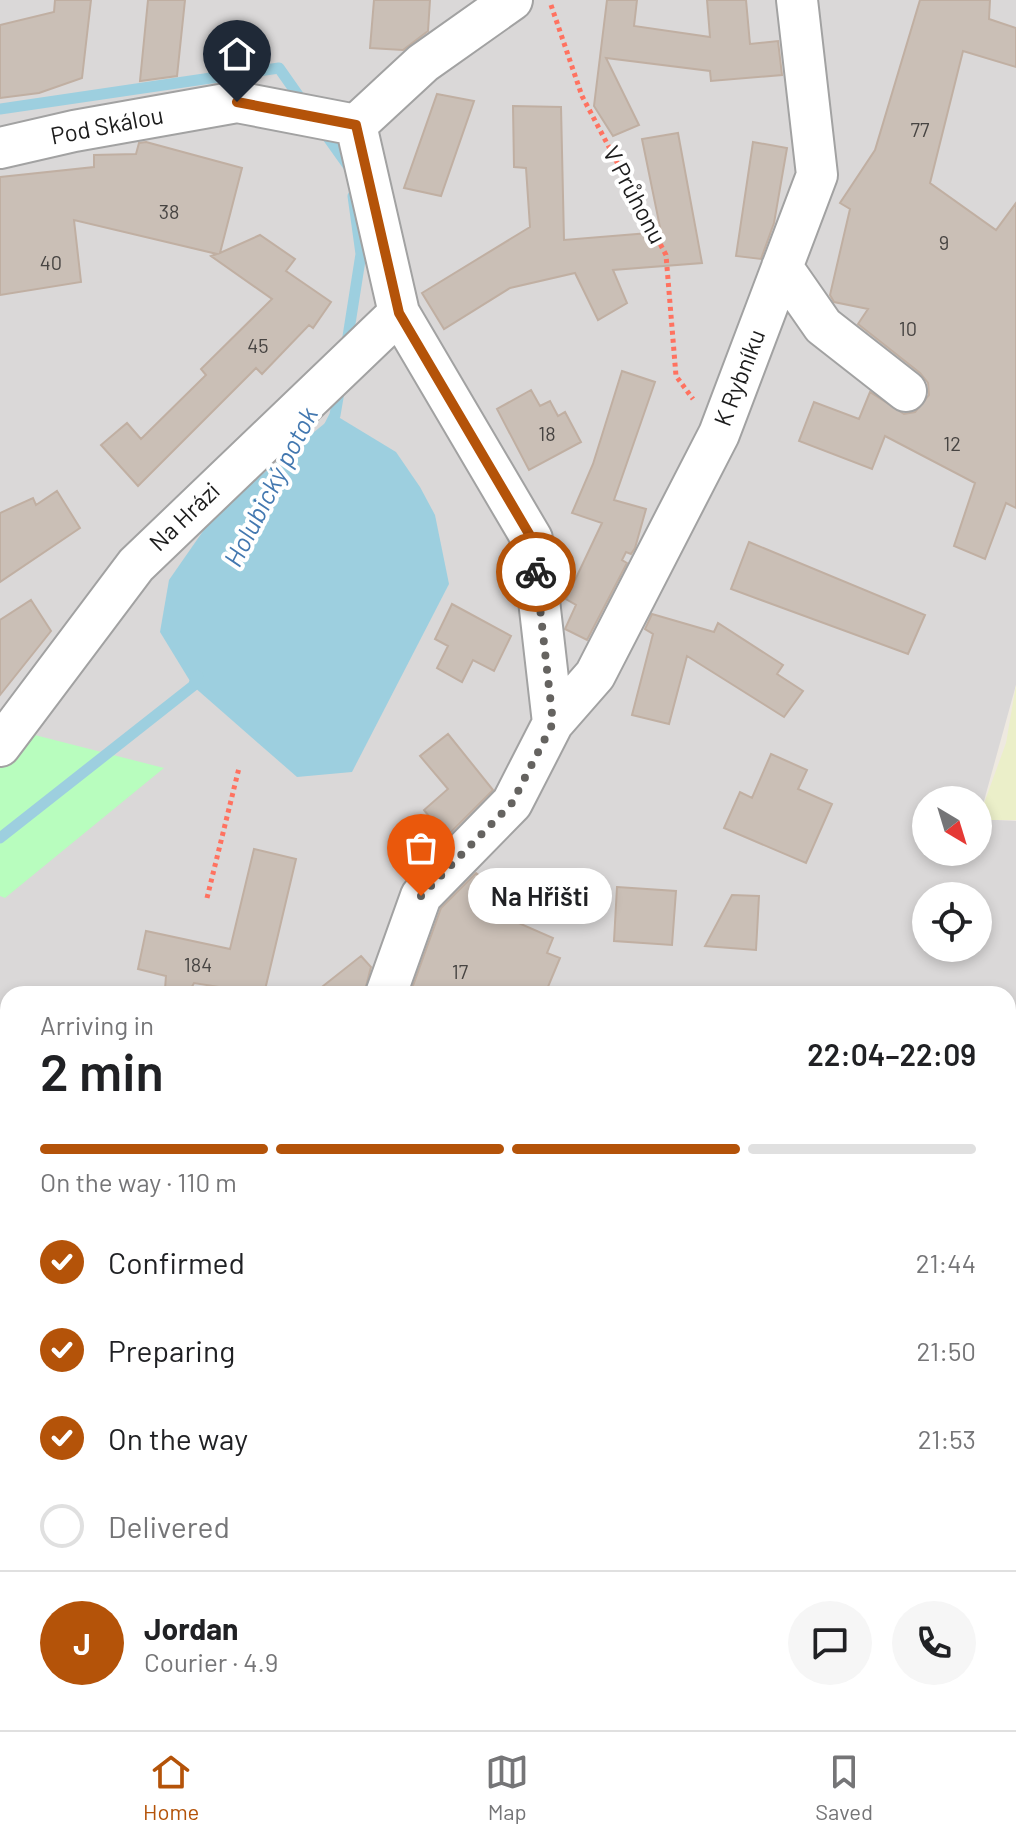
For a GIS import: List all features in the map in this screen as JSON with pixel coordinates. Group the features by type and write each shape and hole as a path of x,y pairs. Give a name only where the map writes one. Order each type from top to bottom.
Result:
{"street":[{"path":"512,0 423,63 356,125 399,313 532,539 553,723"},
{"name":"K Rybníku","path":"389,986 421,896 512,803 553,723 595,675 719,434 817,175 797,0"},
{"name":"Pod Skálou","path":"0,148 74,131 237,102 356,125"},
{"path":"782,267 823,326 906,391"},
{"name":"Na Hrázi","path":"0,746 136,565 399,313"}],"path":[{"name":"V Průhonu","path":"549,0 582,96 666,255 676,376 719,434"},
{"path":"207,898 239,768"}],"shaded area":[{"path":"0,0 1016,0 1016,685 988,786 912,786 912,866 992,866 992,820 1016,821 1016,986 0,986"}],"green space":[{"path":"1016,685 1016,820 992,820 990,786 1006,743"},
{"path":"23,732 164,768 5,898 0,896 0,766"}],"water":[{"path":"335,415 396,452 420,487 435,515 449,584 352,772 297,777 193,686 160,632 169,580 217,511"}],"building":[{"path":"55,0 91,0 82,78 39,93 0,98 0,25 54,12"},
{"path":"148,0 185,0 177,76 140,81"},
{"path":"374,0 430,0 428,31 403,50 370,48"},
{"path":"607,0 637,0 634,26 710,37 707,0 746,0 750,44 778,41 782,75 711,81 710,71 606,58 639,125 613,136 594,106"},
{"path":"920,0 990,0 989,19 1016,28 1016,67 963,51 930,183 996,230 1016,203 1016,508 1006,503 985,559 954,546 975,483 885,436 872,469 799,441 814,402 859,419 870,392 904,414 915,412 929,395 928,383 920,373 858,324 868,309 834,302 830,295 850,209 840,203 875,150"},
{"path":"437,94 474,101 441,196 404,188"},
{"path":"513,106 561,107 564,240 661,232 642,139 678,133 702,263 613,270 627,303 598,320 575,273 510,288 444,329 422,293 530,227 526,168 514,167"},
{"path":"146,142 242,168 220,253 260,235 295,259 286,271 331,302 313,328 309,325 262,374 256,368 138,486 101,445 127,423 141,439 206,375 201,369 272,299 211,256 217,254 74,220 81,282 0,295 0,177 94,167 94,155 136,154 139,143"},
{"path":"753,142 787,148 774,223 761,259 736,256"},
{"path":"622,371 655,382 614,500 646,509 635,548 631,554 626,552 622,560 627,563 587,640 565,629 576,605 566,599 602,523 572,513 593,464"},
{"path":"531,390 540,406 550,401 558,416 565,412 581,442 529,470 497,409"},
{"path":"57,491 80,528 0,582 0,513 33,498 36,505"},
{"path":"749,542 925,615 908,654 731,589"},
{"path":"31,600 51,631 0,695 0,620"},
{"path":"452,604 511,636 494,671 473,660 462,682 437,668 448,646 435,639"},
{"path":"652,614 714,632 718,623 783,665 777,674 803,691 784,717 687,656 669,724 632,715 653,634 645,629"},
{"path":"448,734 493,790 446,837 424,810 448,789 420,756"},
{"path":"771,754 807,770 798,789 832,804 806,863 724,828 740,792 752,798"},
{"path":"254,849 296,859 266,986 194,983 192,986 165,986 166,976 138,969 146,931 230,949"},
{"path":"476,873 503,894 491,911 553,938 547,953 560,958 548,986 413,986 441,908"},
{"path":"617,887 676,891 672,945 614,941"},
{"path":"732,895 759,896 756,950 705,946"},
{"path":"361,956 371,967 366,986 323,986"}],"waterway":[{"name":"Holubický potok","path":"0,109 279,68 305,105"},
{"name":"Holubický potok","path":"322,129 349,167"},
{"name":"Holubický potok","path":"346,349 361,254 353,196"},
{"name":"Holubický potok","path":"329,427 335,415 340,386"},
{"name":"Holubický potok","path":"0,838 193,686 198,676"}],"way so far":[{"path":"421,896 512,803 553,723 536,572"}],"place":[{"name":"Na Hřišti","path":"421,896"}],"route":[{"path":"237,102 356,125 399,313 532,539 536,572"}]}
